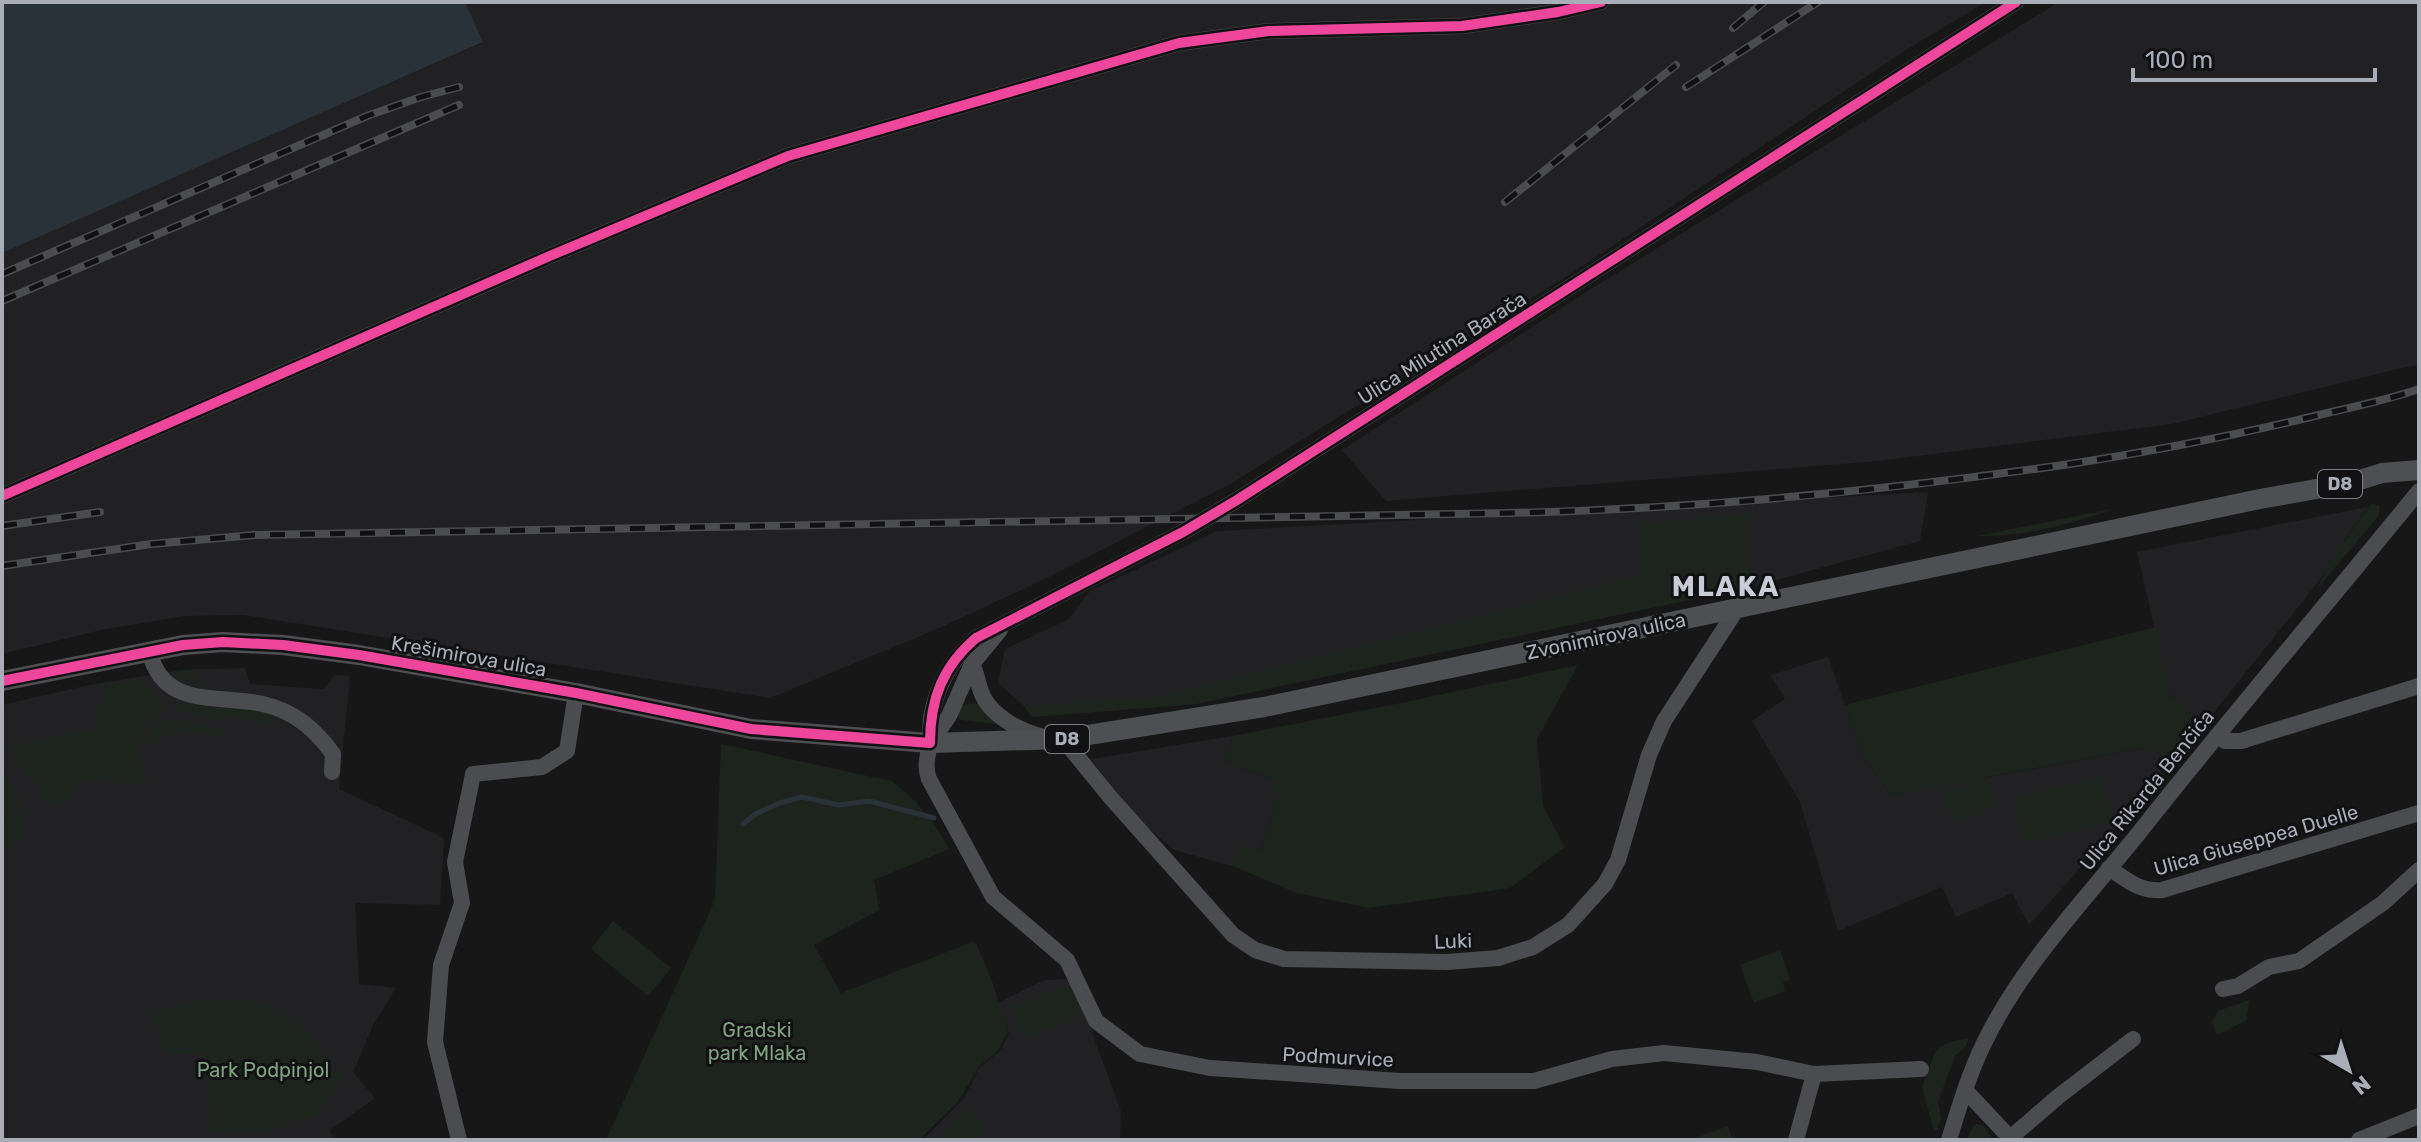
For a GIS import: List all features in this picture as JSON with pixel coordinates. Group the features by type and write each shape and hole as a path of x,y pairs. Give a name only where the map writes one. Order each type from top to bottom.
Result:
{"main road":[{"name":"Zvonimirova ulica","path":"930,743 1060,739 1264,707 2260,499 2350,483 2382,473 2419,470"},
{"name":"Krešimirova ulica","path":"2,681 149,650 223,642 283,645 359,655 576,693 751,729 930,743"}],"street":[{"path":"2,496 552,255 788,156 1179,43 1269,31 1462,26 1558,12 1601,2"},
{"name":"Ulica Milutina Barača","path":"930,743 930,721 936,696 957,654 976,638 1183,532 1237,500 2016,2"},
{"name":"Ulica Rikarda Benčića","path":"1949,1140 1984,1043 2032,966 2419,491"},
{"name":"Luki","path":"1060,739 1225,926 1255,950 1284,959 1447,962 1498,958 1533,947 1568,925 1605,884 1618,860 1649,755 1664,721 1737,609"},
{"path":"930,743 949,716 972,664 1007,624"},
{"path":"149,650 160,676 178,691 197,697 262,704 285,711 308,725 333,754 332,772"},
{"path":"972,664 985,700 1002,717 1028,733 1060,739"},
{"path":"2217,736 2225,741 2241,741 2419,686"},
{"path":"459,1140 435,1042 441,965 462,903 455,862 473,774 542,767 567,751 576,693"},
{"name":"Podmurvice","path":"930,743 926,764 929,779 987,888 1067,960 1099,1023 1140,1054 1210,1068 1400,1081 1534,1081 1612,1059 1664,1053 1757,1062 1814,1074 1921,1069"},
{"name":"Ulica Giuseppea Duelle","path":"2109,868 2138,888 2162,890 2419,813"},
{"path":"2223,989 2238,986 2269,967 2299,961 2383,903 2419,870"},
{"path":"1965,1090 2011,1139 2059,1096 2133,1039"},
{"path":"1796,1140 1814,1074"},
{"path":"2359,1140 2419,1116"}],"shaded area":[{"path":"2,2 465,2 483,42 2,253"},
{"path":"465,2 1986,2 1909,48 1572,273 1232,483 1043,580 935,630 770,698 243,615 184,616 101,630 2,654 2,252 482,43"},
{"path":"2059,2 2419,2 2419,364 2172,424 1878,461 1386,501 1342,450 1591,289"},
{"path":"1928,492 1920,541 1750,587 1196,704 1032,717 998,683 1005,649 1069,619 1090,591 1217,531"},
{"path":"2368,507 2345,539 2337,557 2202,727 2181,703 2170,696 2137,552"},
{"path":"1828,657 1863,756 1891,795 2145,748 2176,761 2029,925 2012,893 1956,917 1942,887 1838,931 1800,802 1752,721 1785,699 1771,675"},
{"path":"245,668 250,684 324,689 335,675 350,676 339,789 444,838 440,905 355,903 359,984 396,988 374,1023 353,1072 375,1098 330,1130 331,1140 2,1140 2,705 89,685 182,670"},
{"path":"1233,736 1224,761 1277,781 1279,794 1261,851 1240,846 1232,866 1174,850 1138,819 1091,759"},
{"path":"1072,979 1121,1111 1120,1140 923,1140 965,1097 979,1068 1000,1051 1009,1033 998,1003 1044,980"}],"green space":[{"path":"2372,504 2379,505 2379,515 2318,588 2325,572"},
{"path":"2117,508 2048,528 1977,536"},
{"path":"1749,514 1750,587 1196,704 1032,717 1024,706 1163,696 1644,574 1638,523"},
{"path":"2156,627 2170,696 2181,703 2202,727 2176,761 2145,748 1987,777 1997,806 1953,822 1943,794 1982,779 1891,795 1863,756 1845,705"},
{"path":"1578,665 1537,739 1543,806 1565,847 1510,888 1369,908 1297,893 1232,866 1240,845 1261,851 1279,794 1273,792 1277,781 1224,761 1233,736"},
{"path":"204,669 196,675 200,686 184,680 176,672 179,670"},
{"path":"140,679 165,701 165,709 149,725 140,741 140,758 148,780 127,785 106,778 83,782 59,806 38,792 42,786 22,770 12,745 97,729 94,708 107,703 104,684"},
{"path":"178,703 232,706 273,713 276,726 237,718 215,720 176,710 174,707"},
{"path":"977,703 997,724 960,720 956,713 959,706"},
{"path":"167,718 224,731 224,737 177,730 148,746 146,742 153,726"},
{"name":"Gradski park Mlaka","path":"721,744 891,781 924,812 949,849 874,880 879,910 814,945 841,993 975,941 991,978 1008,1032 998,1050 979,1067 957,1103 919,1140 606,1140 715,900"},
{"path":"2,771 19,792 22,808 2,816"},
{"path":"2103,777 2112,823 2023,842 2014,796"},
{"path":"23,811 22,836 2,851 2,820"},
{"path":"613,921 671,968 648,996 591,949"},
{"path":"1780,950 1790,979 1783,982 1785,991 1754,1003 1740,965"},
{"path":"1073,983 1085,1015 1024,1038 1012,1006"},
{"name":"Park Podpinjol","path":"206,999 256,1001 295,1021 344,1075 317,1116 267,1130 213,1132 204,1054 165,1054 152,1012"},
{"path":"2249,1000 2247,1020 2217,1035 2212,1022 2218,1011"},
{"path":"1969,1038 1966,1046 1955,1056 1938,1102 1941,1118 1937,1131 1934,1130 1922,1088 1934,1055 1940,1047"},
{"path":"966,1108 987,1128 976,1140 936,1140"},
{"path":"1976,1124 1983,1125 1993,1140 1967,1140"},
{"path":"1728,1126 1733,1140 1690,1140"}],"waterway":[{"path":"743,824 757,813 802,797 839,805 869,801 934,818"}],"railway":[{"path":"1733,28 1764,2"},
{"path":"1686,87 1818,2"},
{"path":"1505,202 1676,65"},
{"path":"2,274 367,116 459,87"},
{"path":"2,301 459,105"},
{"path":"2,566 151,544 254,535 1509,513 1720,503 2000,474 2101,459 2257,429 2419,389"},
{"path":"2,526 100,512"}],"cycle path":[{"path":"2,496 552,255 788,156 1179,43 1269,31 1462,26 1558,12 1601,2"},
{"path":"2,681 183,645 223,642 283,645 359,655 576,693 751,729 930,743 933,712 941,684 955,660 976,638 1183,532 1237,500 2016,2"}],"district":[{"name":"MLAKA","path":"1726,586"}]}
